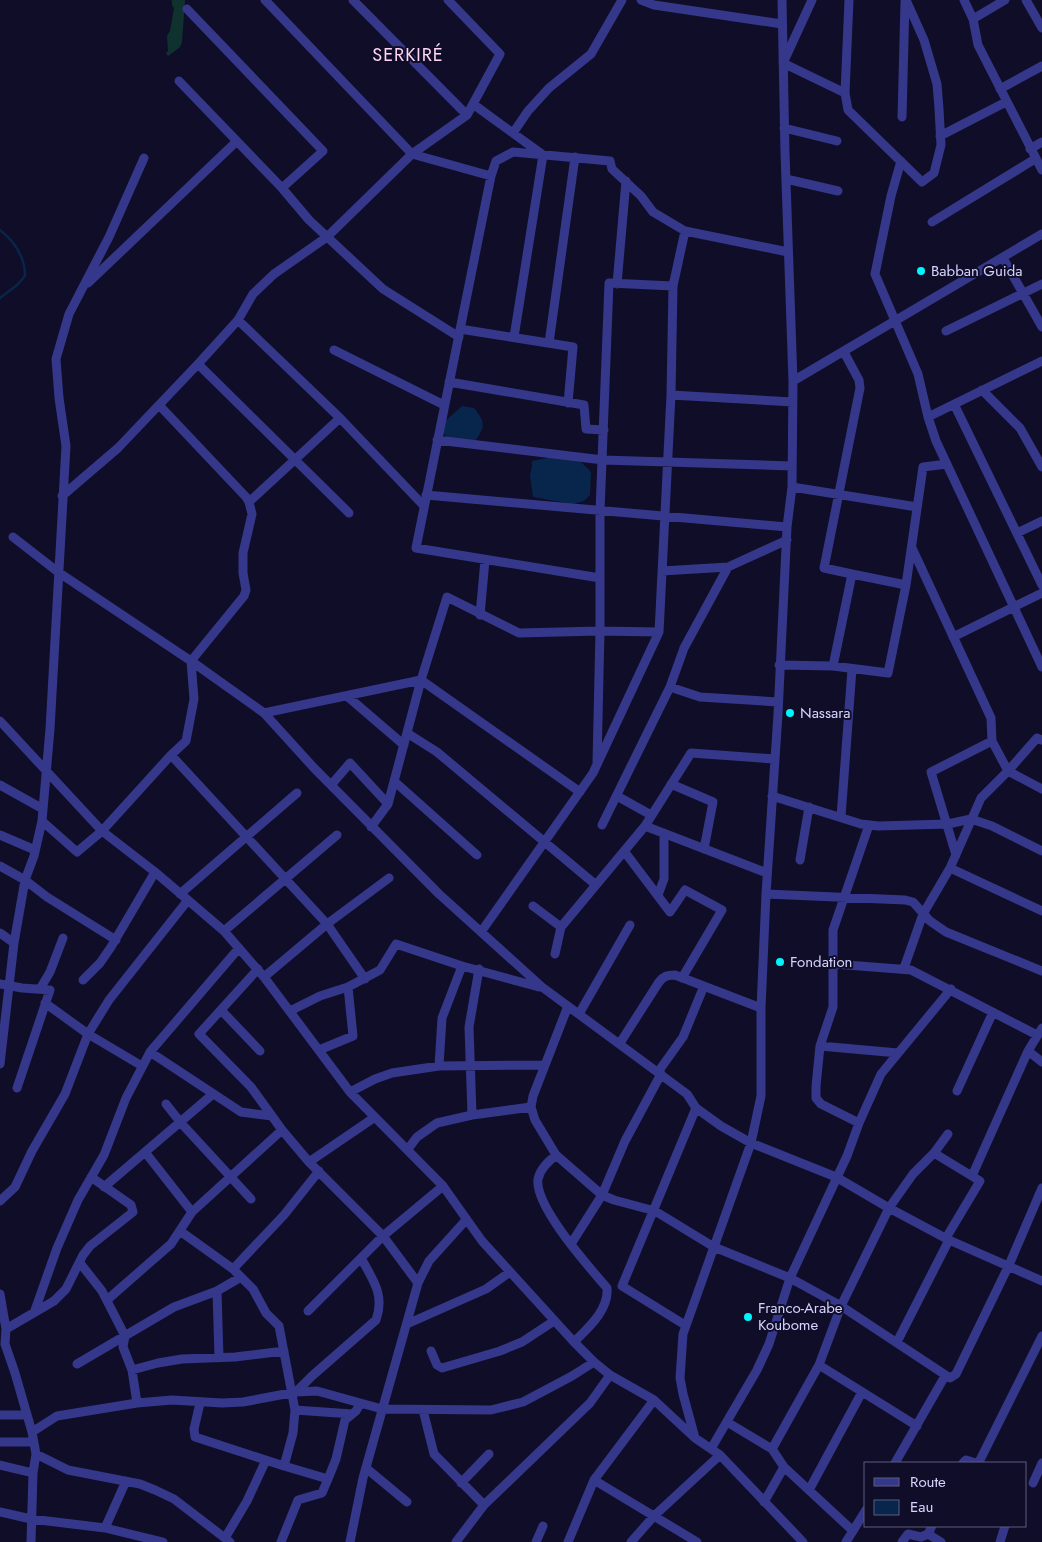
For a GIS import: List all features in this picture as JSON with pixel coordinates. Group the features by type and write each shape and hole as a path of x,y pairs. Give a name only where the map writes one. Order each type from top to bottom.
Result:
{"street":[{"path":"264,0 412,154 491,176"},
{"path":"353,0 467,115"},
{"path":"62,496 118,448 198,364 238,320 253,294 267,281 327,237 412,154 467,115 500,54 448,0"},
{"path":"513,133 528,111 549,88 591,54 622,0"},
{"path":"641,0 654,6 782,24"},
{"path":"695,1438 680,1378 683,1334 751,1143 761,1096 761,1008 767,873 787,527 792,487 793,381 784,128 782,0"},
{"path":"849,0 845,93 848,110 922,182 934,173 941,145 937,84 924,40 905,0"},
{"path":"902,117 905,0"},
{"path":"964,0 973,19 978,46 1042,170"},
{"path":"973,19 1004,0"},
{"path":"1026,0 1042,28"},
{"path":"783,63 814,1"},
{"path":"188,9 323,151 282,188"},
{"path":"783,63 845,93"},
{"path":"1000,90 1042,66"},
{"path":"179,81 282,188 309,220 383,289 459,333 514,337 573,347 568,403"},
{"path":"940,136 1006,102"},
{"path":"473,104 543,155"},
{"path":"784,128 837,140"},
{"path":"82,289 237,141"},
{"path":"1030,148 1042,142"},
{"path":"600,578 416,548 491,176 496,161 513,152 610,161 612,168 641,196 653,212 685,231 788,252"},
{"path":"514,337 543,155"},
{"path":"549,343 575,157"},
{"path":"0,1064 4,985 25,880 42,822 50,729 66,446 56,359 69,314 109,237 144,158"},
{"path":"932,222 1036,159"},
{"path":"901,161 891,196 875,274 918,374 936,441 1042,667"},
{"path":"786,179 838,191"},
{"path":"617,284 626,181"},
{"path":"481,932 596,767 659,632 672,394 673,286 685,231"},
{"path":"793,381 896,322 1042,234"},
{"path":"1003,258 1042,327"},
{"path":"596,767 600,631 600,511 609,283 673,286"},
{"path":"946,331 1042,284"},
{"path":"238,320 340,418 424,506"},
{"path":"334,350 444,405"},
{"path":"844,352 859,380 860,388 824,568 906,585"},
{"path":"928,417 1042,361"},
{"path":"198,364 349,513"},
{"path":"449,382 584,405 586,429 604,430"},
{"path":"982,390 1020,428 1042,467"},
{"path":"672,394 793,402"},
{"path":"42,822 77,852 102,831 186,741 194,699 191,661 244,596 246,590 243,572 244,553 252,514 249,502 160,404"},
{"path":"954,404 1042,585"},
{"path":"249,502 340,418"},
{"path":"437,440 602,460 792,466"},
{"path":"779,665 833,666 888,673 906,585 923,468 948,464"},
{"path":"792,487 917,507"},
{"path":"426,495 787,527"},
{"path":"1017,533 1042,521"},
{"path":"13,537 58,572 191,661 264,713 331,785 442,897 542,987 687,1094 696,1108 720,1126 751,1143 836,1177 888,1208 947,1239 1042,1281"},
{"path":"662,571 728,567 787,540"},
{"path":"912,548 991,718 992,741 1008,771 1042,790"},
{"path":"480,615 485,560"},
{"path":"602,825 670,687 684,648 728,567"},
{"path":"833,666 852,574"},
{"path":"953,636 1042,593"},
{"path":"372,827 388,804 421,680 447,597 480,615 520,633 659,632"},
{"path":"841,817 852,669"},
{"path":"264,713 421,680 580,792"},
{"path":"670,687 700,697 778,702"},
{"path":"347,696 404,745"},
{"path":"0,721 102,831 155,872 224,931 258,969 350,1092 443,1186 482,1241 574,1342 610,1375 654,1400 695,1438 712,1447 720,1454 802,1542"},
{"path":"407,733 437,752 596,885"},
{"path":"904,968 923,914 950,868 981,798 1037,738 1042,740"},
{"path":"956,855 931,772 992,741"},
{"path":"555,954 561,927 644,826 691,753 774,759"},
{"path":"171,755 326,924 365,978"},
{"path":"331,785 350,764 388,804"},
{"path":"394,781 477,855"},
{"path":"671,784 713,802 704,849"},
{"path":"0,785 43,809"},
{"path":"0,1201 15,1187 32,1151 65,1094 88,1034 112,996 184,897 246,837 297,793"},
{"path":"617,796 651,815"},
{"path":"772,796 869,825 948,824 971,819 992,826 1042,851"},
{"path":"800,860 809,807"},
{"path":"859,1123 821,1104 816,1098 816,1086 820,1046 834,1007 833,930 869,825"},
{"path":"644,826 767,873"},
{"path":"658,895 664,879 664,833"},
{"path":"0,835 35,850"},
{"path":"224,931 337,835"},
{"path":"624,851 670,912 685,890 722,910 682,978"},
{"path":"0,866 25,880 47,897 116,940"},
{"path":"950,868 1042,911"},
{"path":"83,980 100,963 116,940 155,872"},
{"path":"264,977 326,924 389,878"},
{"path":"766,894 905,900 913,902 930,921 946,932 1042,971"},
{"path":"533,906 561,927"},
{"path":"579,1014 630,925"},
{"path":"0,933 14,942"},
{"path":"40,989 50,972 63,938"},
{"path":"290,1012 320,996 348,987 380,970 396,944 462,966 542,987"},
{"path":"34,1313 56,1248 78,1200 104,1155 126,1098 142,1066 150,1052 239,948"},
{"path":"834,964 911,970 993,1012 1040,1031 1028,1051 972,1176"},
{"path":"439,1066 442,1018 462,966"},
{"path":"258,969 199,1034 251,1087 282,1130 309,1162 383,1236 418,1282"},
{"path":"472,1115 469,1027 479,969"},
{"path":"620,1043 664,976 675,975 761,1008"},
{"path":"4,985 50,990 16,1088"},
{"path":"571,1244 602,1195 625,1142 659,1073 683,1037 704,986"},
{"path":"319,1050 353,1036 348,987"},
{"path":"712,1447 757,1370 769,1344 790,1278 847,1156 859,1123 881,1074 951,989"},
{"path":"45,1003 88,1034 142,1066"},
{"path":"568,1006 533,1096 531,1107 535,1120 556,1155 602,1195 655,1211 714,1247 790,1278 841,1306 950,1378 956,1374 1009,1265 1042,1188"},
{"path":"221,1010 260,1051"},
{"path":"957,1091 993,1012"},
{"path":"820,1046 898,1053"},
{"path":"1028,1051 1042,1062"},
{"path":"150,1052 241,1112 272,1116"},
{"path":"350,1092 392,1073 439,1066 545,1065"},
{"path":"104,1187 213,1094"},
{"path":"166,1104 251,1199"},
{"path":"408,1149 417,1137 437,1123 472,1115 531,1107"},
{"path":"685,1325 622,1286 655,1211 696,1108"},
{"path":"309,1162 375,1117"},
{"path":"107,1300 171,1244 192,1212 282,1130"},
{"path":"772,1449 819,1365 841,1306 888,1208 948,1134"},
{"path":"145,1152 192,1212"},
{"path":"897,1342 947,1239 980,1181 934,1153"},
{"path":"556,1155 543,1167 538,1180 539,1192 544,1205 571,1244 607,1288 608,1294 598,1318 574,1342"},
{"path":"233,1269 284,1216 318,1171"},
{"path":"6,1329 54,1301 66,1289 83,1255 90,1246 133,1212 131,1205 91,1177"},
{"path":"308,1310 383,1236 443,1186"},
{"path":"1032,1212 1042,1217"},
{"path":"350,1542 366,1468 418,1282 429,1261 466,1220"},
{"path":"180,1231 233,1269 253,1290 266,1313 279,1326 294,1393 295,1410 292,1441 284,1466"},
{"path":"294,1393 376,1320 380,1309 380,1300 377,1288 361,1258"},
{"path":"80,1263 102,1291 125,1336 123,1347 132,1370 137,1403"},
{"path":"407,1324 486,1289 510,1272"},
{"path":"77,1364 174,1307 217,1291 241,1277"},
{"path":"217,1291 219,1358"},
{"path":"0,1294 6,1329 5,1344 27,1415 36,1454 33,1473 31,1542"},
{"path":"431,1351 437,1365 442,1368 500,1351 522,1342 554,1321"},
{"path":"979,1462 1042,1336"},
{"path":"0,1354 5,1344"},
{"path":"132,1370 182,1359 219,1358 284,1351"},
{"path":"0,1442 33,1437 56,1416 137,1403 172,1400 200,1403 243,1402 317,1391 382,1409 491,1410 524,1402 594,1362"},
{"path":"819,1365 917,1426"},
{"path":"456,1542 484,1505 590,1403 610,1375"},
{"path":"896,1462 945,1376"},
{"path":"809,1490 862,1392"},
{"path":"568,1542 594,1480 654,1400"},
{"path":"200,1403 194,1429 195,1437 328,1479"},
{"path":"281,1542 298,1500 322,1493 336,1460 345,1420 360,1404"},
{"path":"295,1410 352,1414"},
{"path":"423,1410 434,1454 484,1505"},
{"path":"0,1414 27,1415"},
{"path":"727,1422 772,1449 784,1467 853,1531"},
{"path":"36,1454 68,1470 140,1484 174,1499 228,1540 266,1460"},
{"path":"461,1483 489,1454"},
{"path":"631,1542 654,1516 720,1454"},
{"path":"1033,1482 1042,1463"},
{"path":"0,1465 33,1473"},
{"path":"764,1502 784,1467"},
{"path":"366,1468 407,1502"},
{"path":"594,1480 697,1542"},
{"path":"104,1528 126,1481"},
{"path":"0,1512 32,1519 127,1532 163,1542"},
{"path":"846,1542 864,1513"},
{"path":"536,1542 543,1526"},
{"path":"1000,1542 1005,1527"},
{"path":"902,1542 908,1534 921,1537 930,1530 941,1542"},
{"path":"124,1542 127,1532"}],"green space":[{"path":"172,0 185,0 182,42 180,47 168,56 166,53 168,51 167,36 170,31 174,8"}],"water":[{"path":"462,406 474,408 482,421 481,431 475,441 448,438 443,433 444,422"},
{"path":"557,456 581,462 591,472 590,495 584,501 572,504 533,497 530,475 532,461"}],"waterway":[{"path":"0,230 18,250 25,269 25,276 0,298"}],"place":[{"name":"Babban Guida","path":"921,271"},
{"name":"Nassara","path":"790,713"},
{"name":"Fondation","path":"780,962"},
{"name":"Franco-Arabe Koubome","path":"748,1317"}],"district":[{"name":"SERKIRÉ","path":"408,55"}]}
